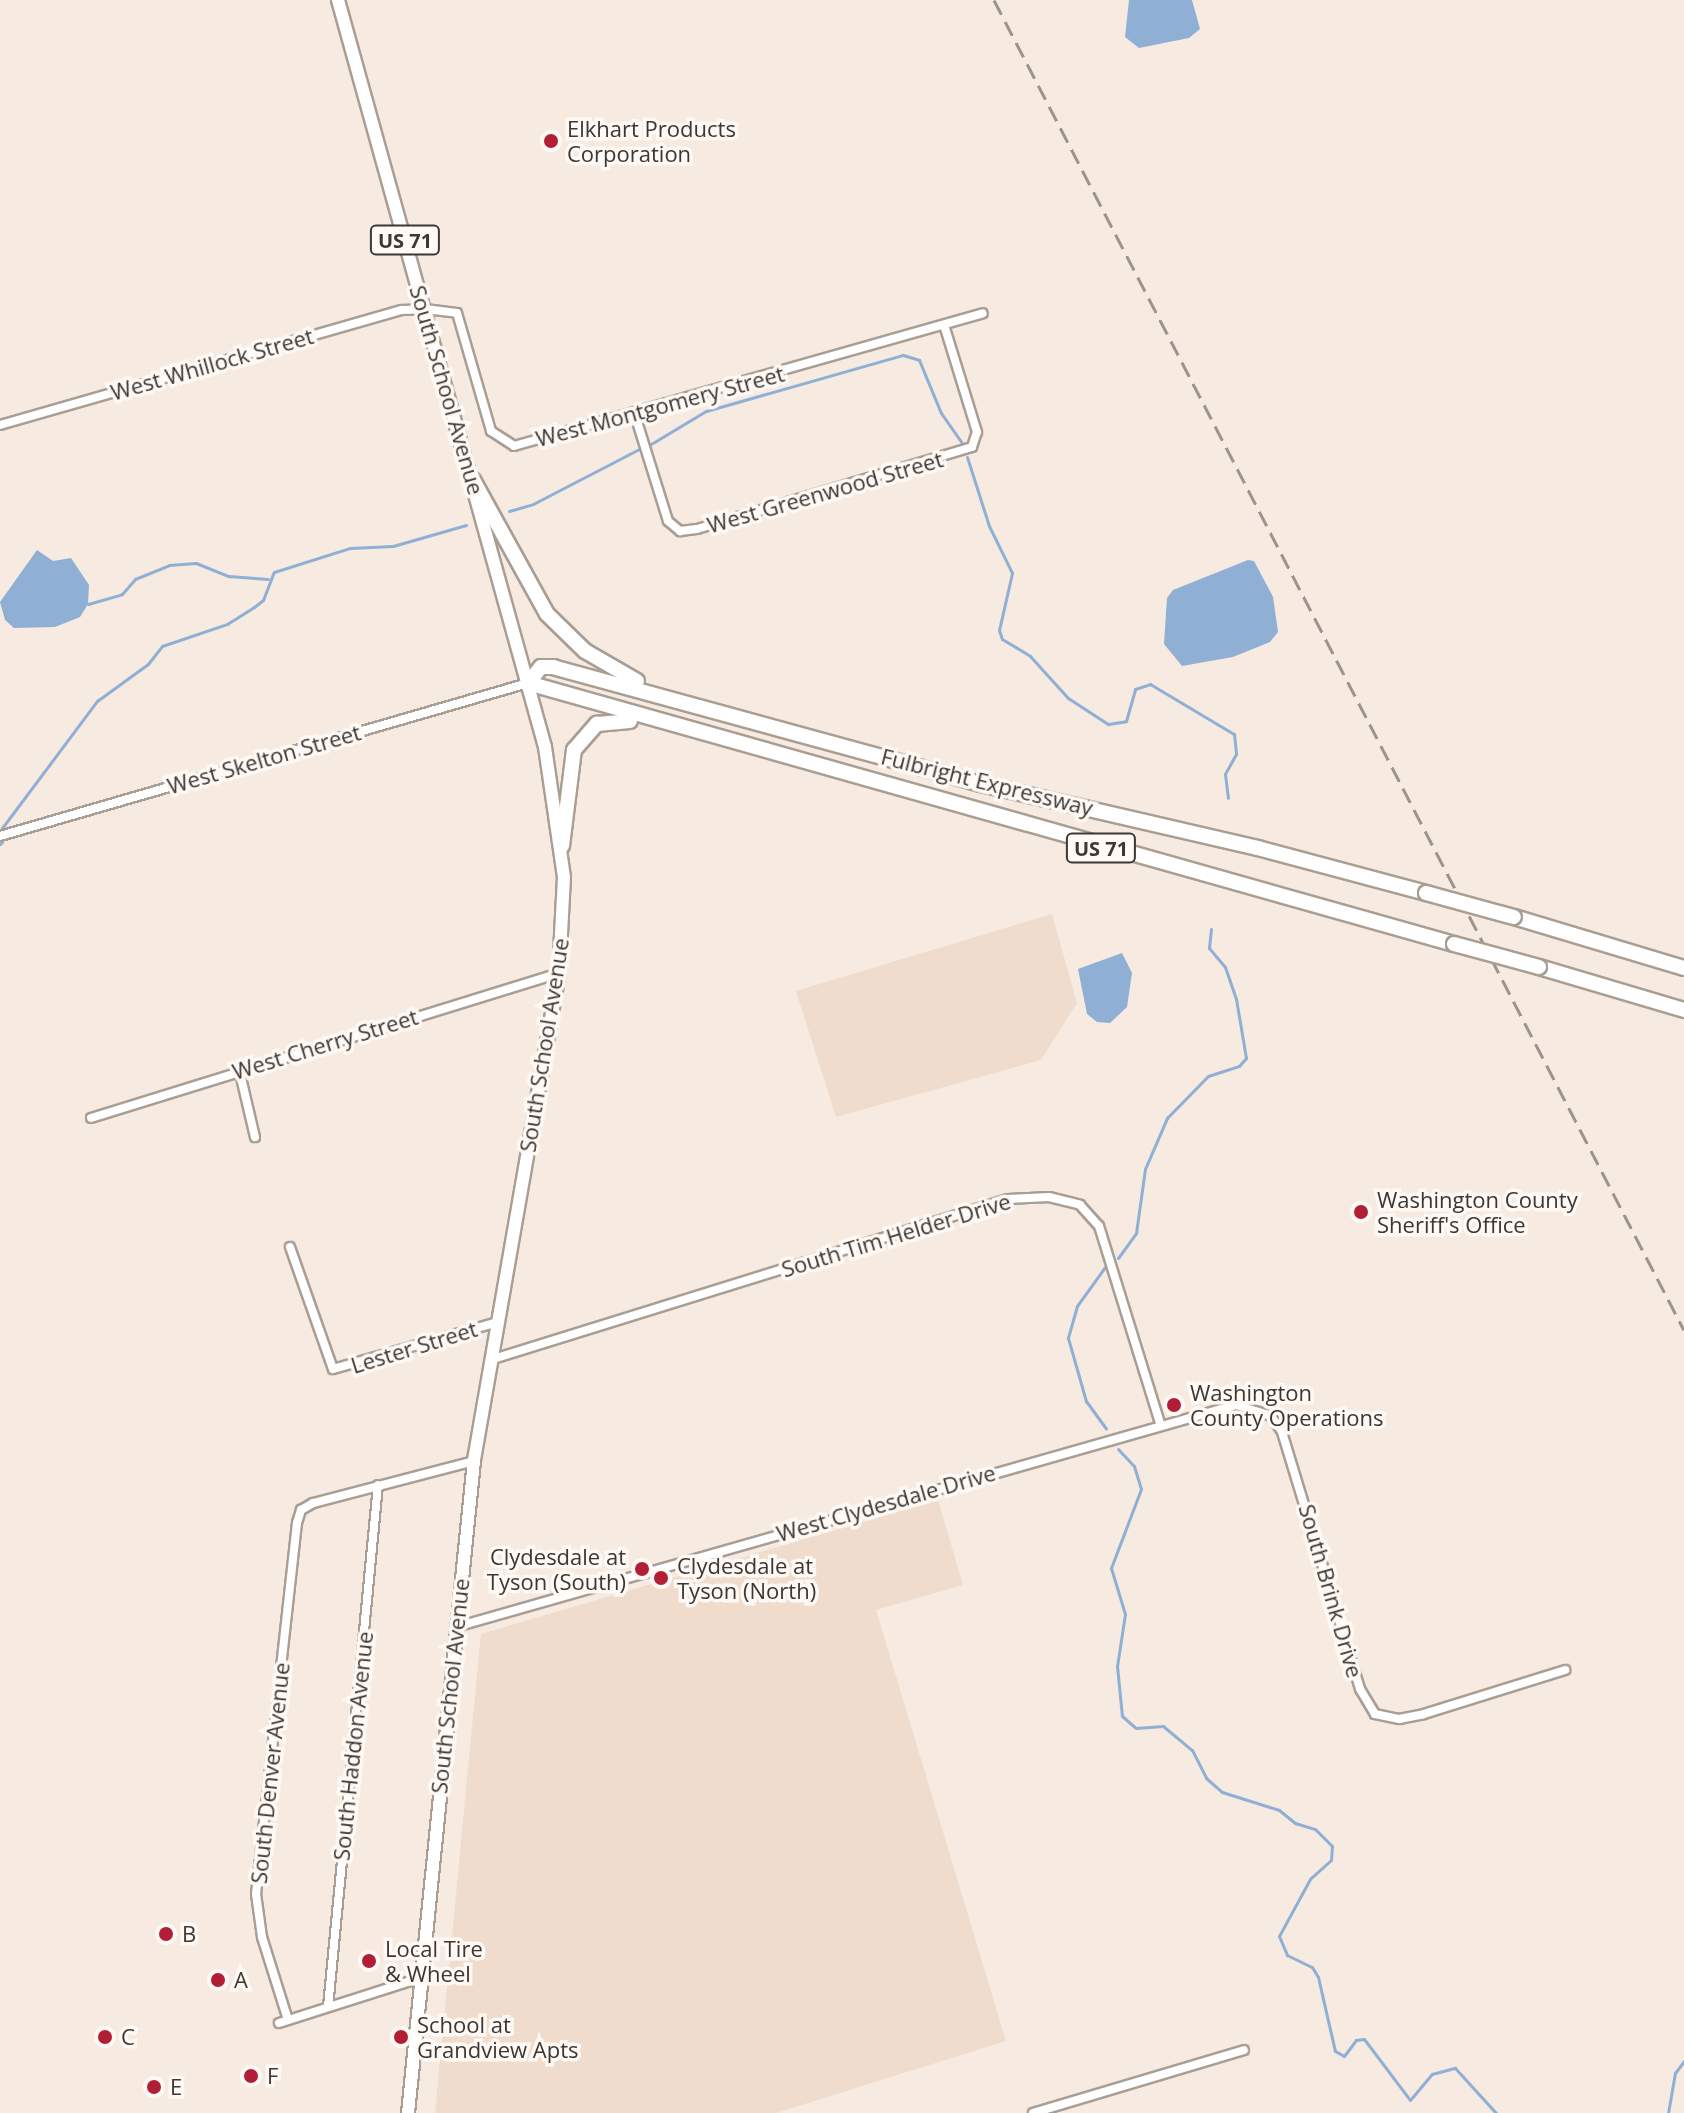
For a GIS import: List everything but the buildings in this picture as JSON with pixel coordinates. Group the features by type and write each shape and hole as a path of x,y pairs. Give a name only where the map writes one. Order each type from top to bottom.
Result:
{"highway":[{"path":"473,480 531,592 558,627 616,671 682,699"},
{"name":"Fulbright Expressway","path":"528,683 541,667 554,667 682,699 977,783 1426,893 1684,968"},
{"name":"US 71","path":"528,683 749,749"},
{"path":"562,846 571,801 571,759 578,742 597,724 628,720 749,749"},
{"name":"Fulbright Expressway","path":"749,749 1539,967 1684,1010"}],"main road":[{"name":"South School Avenue","path":"338,0 528,683 553,779 562,846 559,973 495,1323 474,1461 408,2113"}],"street":[{"name":"West Montgomery Street","path":"425,309 457,313 491,431 505,444 635,415 983,313"},
{"name":"West Whillock Street","path":"0,425 402,310 425,309"},
{"name":"West Greenwood Street","path":"635,415 672,528 688,532 976,443 977,432 944,325"},
{"name":"West Skelton Street","path":"0,836 528,683"},
{"name":"West Cherry Street","path":"91,1118 239,1069 559,973"},
{"path":"239,1069 255,1137"},
{"name":"South Tim Helder Drive","path":"489,1360 1008,1199 1049,1197 1080,1205 1099,1226 1160,1423"},
{"name":"Lester Street","path":"290,1247 333,1369 495,1323"},
{"name":"West Clydesdale Drive","path":"455,1627 1160,1423 1236,1405 1271,1416"},
{"name":"South Brink Drive","path":"1271,1416 1290,1451 1360,1689 1375,1714 1399,1719 1424,1714 1565,1670"},
{"path":"378,1485 474,1461"},
{"name":"South Denver Avenue","path":"328,2007 283,2022 262,1937 256,1894 297,1523 301,1510 313,1503 378,1485"},
{"name":"South Haddon Avenue","path":"328,2007 378,1485"},
{"path":"328,2007 423,1977"},
{"path":"1033,2113 1065,2109 1244,2050"}],"shaded area":[{"path":"1052,914 1077,1003 1041,1060 836,1117 796,991"},
{"path":"938,1500 963,1585 876,1610 1006,2041 776,2113 435,2113 481,1634"}],"water":[{"path":"1129,0 1192,0 1200,29 1189,38 1139,48 1125,37"},
{"path":"37,550 53,561 71,558 89,585 88,604 80,617 55,627 14,628 5,620 0,602"},
{"path":"1248,560 1254,561 1273,597 1278,632 1270,642 1233,657 1182,666 1164,644 1167,598 1173,590"},
{"path":"1122,953 1132,973 1127,1007 1110,1023 1097,1022 1087,1014 1078,969"}],"waterway":[{"path":"651,444 706,411 903,355 919,360 941,413 962,443"},
{"path":"509,511 533,504 639,449"},
{"path":"967,457 989,526 1012,573 999,630 1002,639 1030,656 1068,698 1108,724 1126,721 1135,689 1150,684 1234,734 1236,754 1225,774 1228,798"},
{"path":"2,828 97,701 148,664 162,646 227,624 254,607 263,600 274,572 350,548 393,546 466,525"},
{"path":"88,604 122,594 135,579 169,565 196,563 228,576 268,579"},
{"path":"1118,1258 1136,1233 1145,1169 1167,1118 1208,1076 1239,1066 1246,1058 1236,999 1225,967 1209,948 1211,929"},
{"path":"1105,1267 1077,1306 1068,1338 1086,1401 1106,1429"},
{"path":"1118,1449 1134,1466 1141,1489 1111,1568 1125,1614 1117,1666 1122,1716 1136,1728 1163,1726 1192,1750 1206,1778 1222,1792 1279,1810 1295,1823 1315,1829 1332,1846 1331,1860 1310,1879 1279,1936 1287,1955 1312,1967 1318,1977 1335,2051 1344,2056 1356,2040 1364,2039 1410,2100 1432,2074 1455,2068 1496,2113"},
{"path":"1668,2113 1675,2073 1684,2061"}],"railway":[{"path":"994,0 1684,1330"}],"place":[{"name":"Elkhart Products Corporation","path":"551,141"},
{"name":"Washington County Sheriff's Office","path":"1361,1212"},
{"name":"Washington County Operations","path":"1174,1405"},
{"name":"Clydesdale at Tyson (South)","path":"642,1569"},
{"name":"Clydesdale at Tyson (North)","path":"661,1578"},
{"name":"B","path":"166,1934"},
{"name":"Local Tire & Wheel","path":"369,1961"},
{"name":"A","path":"218,1980"},
{"name":"C","path":"105,2037"},
{"name":"School at Grandview Apts","path":"401,2037"},
{"name":"F","path":"251,2076"},
{"name":"E","path":"154,2087"}]}
